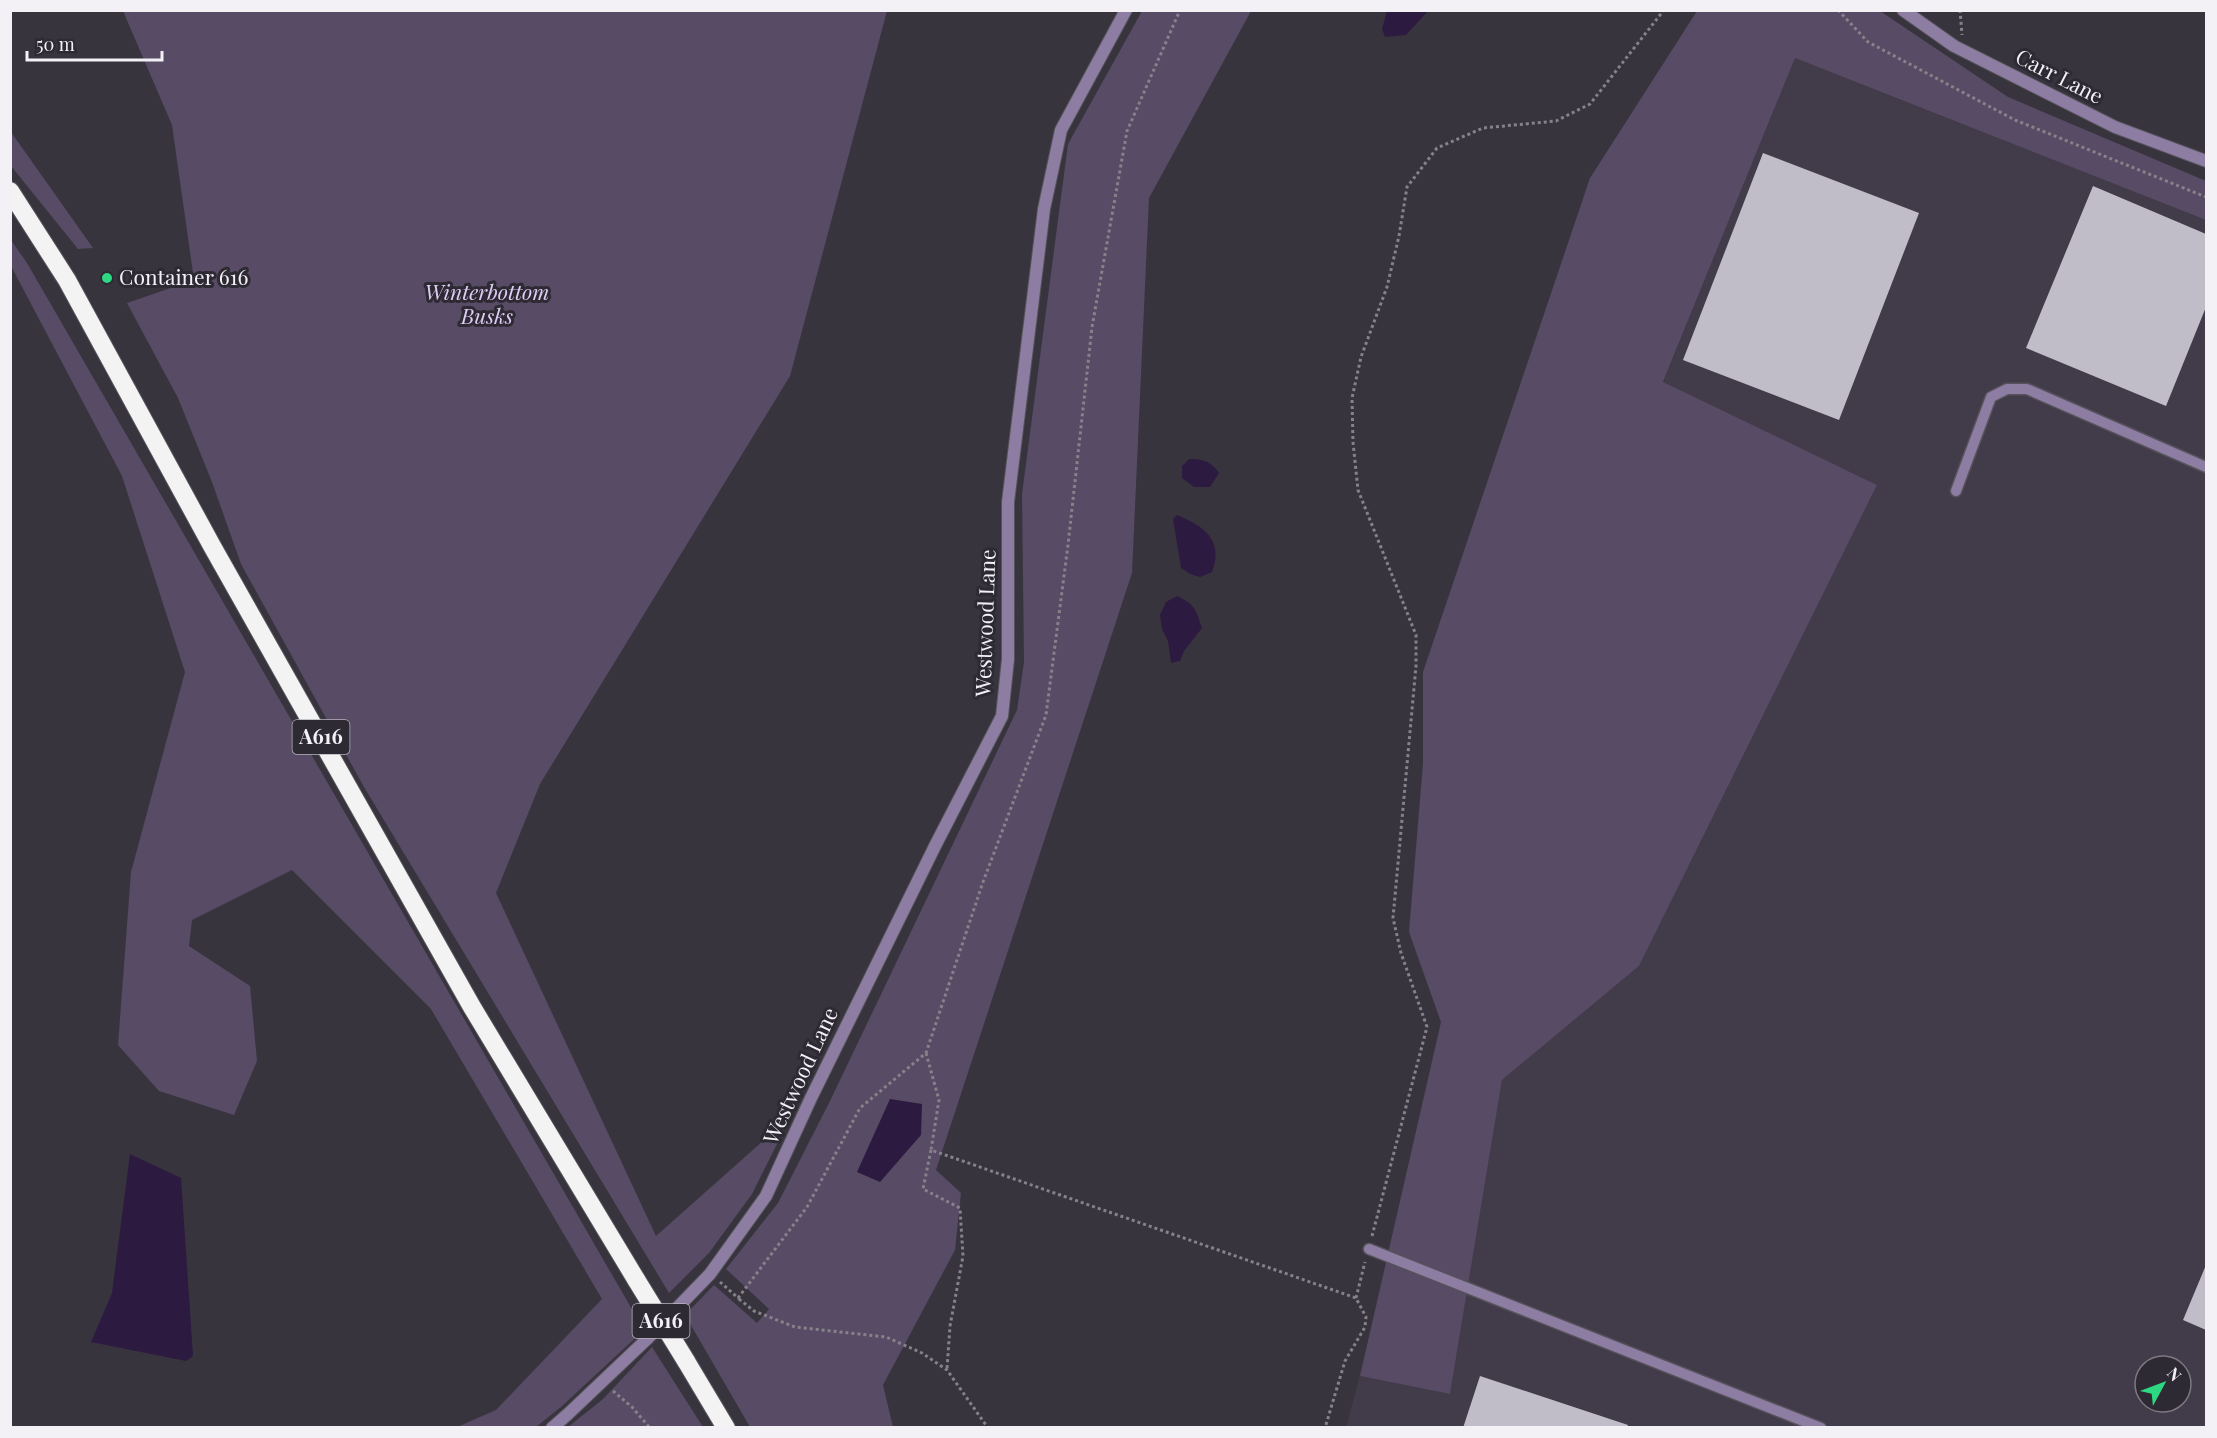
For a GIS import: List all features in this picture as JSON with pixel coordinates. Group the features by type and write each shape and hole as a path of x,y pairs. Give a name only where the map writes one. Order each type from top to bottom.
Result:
{"highway":[{"name":"A616","path":"10,190 67,280 212,546 472,1006 726,1428"}],"street":[{"name":"Westwood Lane","path":"552,1428 647,1339 710,1274 766,1196 811,1098 1002,716 1008,659 1008,502 1044,209 1061,130 1126,10"},
{"name":"Carr Lane","path":"1903,10 1954,46 2115,128 2206,161"}],"lane":[{"path":"1956,491 1991,397 2007,389 2027,389 2206,467"},
{"path":"1368,1249 1821,1428"}],"path":[{"path":"1325,1428 1345,1361 1365,1327 1366,1317 1356,1298 1427,1027 1401,953 1393,918 1416,666 1416,636 1358,490 1353,442 1353,398 1361,357 1388,287 1407,187 1437,148 1483,128 1556,121 1590,104 1664,10"},
{"path":"1838,10 1868,42 2014,120 2206,197"},
{"path":"1960,10 1963,35"},
{"path":"926,1053 939,1100 923,1189 960,1208 963,1256 950,1326 946,1370"},
{"path":"931,1150 1356,1298"},
{"path":"738,1298 754,1311 795,1327 886,1337 922,1353 946,1370 988,1428"},
{"path":"602,1382 632,1407 650,1428"}],"shaded area":[{"path":"1387,10 1428,11 1406,35 1385,37 1382,29"},
{"path":"1795,58 2206,220 2206,1427 1346,1428 1360,1376 1450,1394 1502,1080 1639,966 1877,485 1663,383"},
{"path":"1189,459 1206,462 1219,473 1210,487 1194,487 1182,478 1182,466"},
{"path":"1177,515 1196,524 1209,536 1215,551 1212,572 1200,577 1181,568 1173,519"},
{"path":"1177,596 1194,608 1202,628 1184,651 1180,661 1171,663 1168,641 1162,629 1160,615 1166,602"},
{"path":"890,1099 922,1104 921,1135 880,1182 857,1172"},
{"path":"130,1154 181,1178 193,1356 186,1361 91,1342 112,1293"}],"green space":[{"name":"Winterbottom Busks","path":"123,11 887,11 790,376 540,784 496,893 656,1236 791,1116 752,1194 709,1253 669,1293 364,787 241,564 212,482 178,398 127,303 194,280 172,125"},
{"path":"1142,11 1251,11 1149,198 1132,573 936,1170 961,1193 955,1250 883,1385 893,1427 750,1427 685,1315 714,1285 757,1323 769,1309 726,1269 778,1203 830,1101 1017,710 1024,662 1022,494 1068,144"},
{"path":"1697,11 1880,11 2008,97 2206,181 2206,220 1795,58 1663,382 1877,485 1639,966 1502,1080 1450,1394 1360,1376 1441,1022 1409,932 1423,763 1423,672 1590,178"},
{"path":"11,132 93,248 78,249 11,166"},
{"path":"11,240 27,263 644,1330 561,1407 536,1427 457,1427 496,1410 602,1299 431,1009 292,870 192,920 189,946 250,986 257,1061 234,1115 159,1091 118,1045 131,872 185,672 122,476 11,266"},
{"path":"652,1347 703,1427 568,1427 603,1399"}],"building":[{"path":"1763,153 1919,213 1839,420 1683,360"},
{"path":"2093,186 2206,234 2206,307 2166,406 2026,348"},
{"path":"2206,1265 2206,1330 2183,1320"},
{"path":"1480,1376 1628,1425 1627,1428 1463,1428"}],"place":[{"name":"Container 616","path":"107,278"}]}
